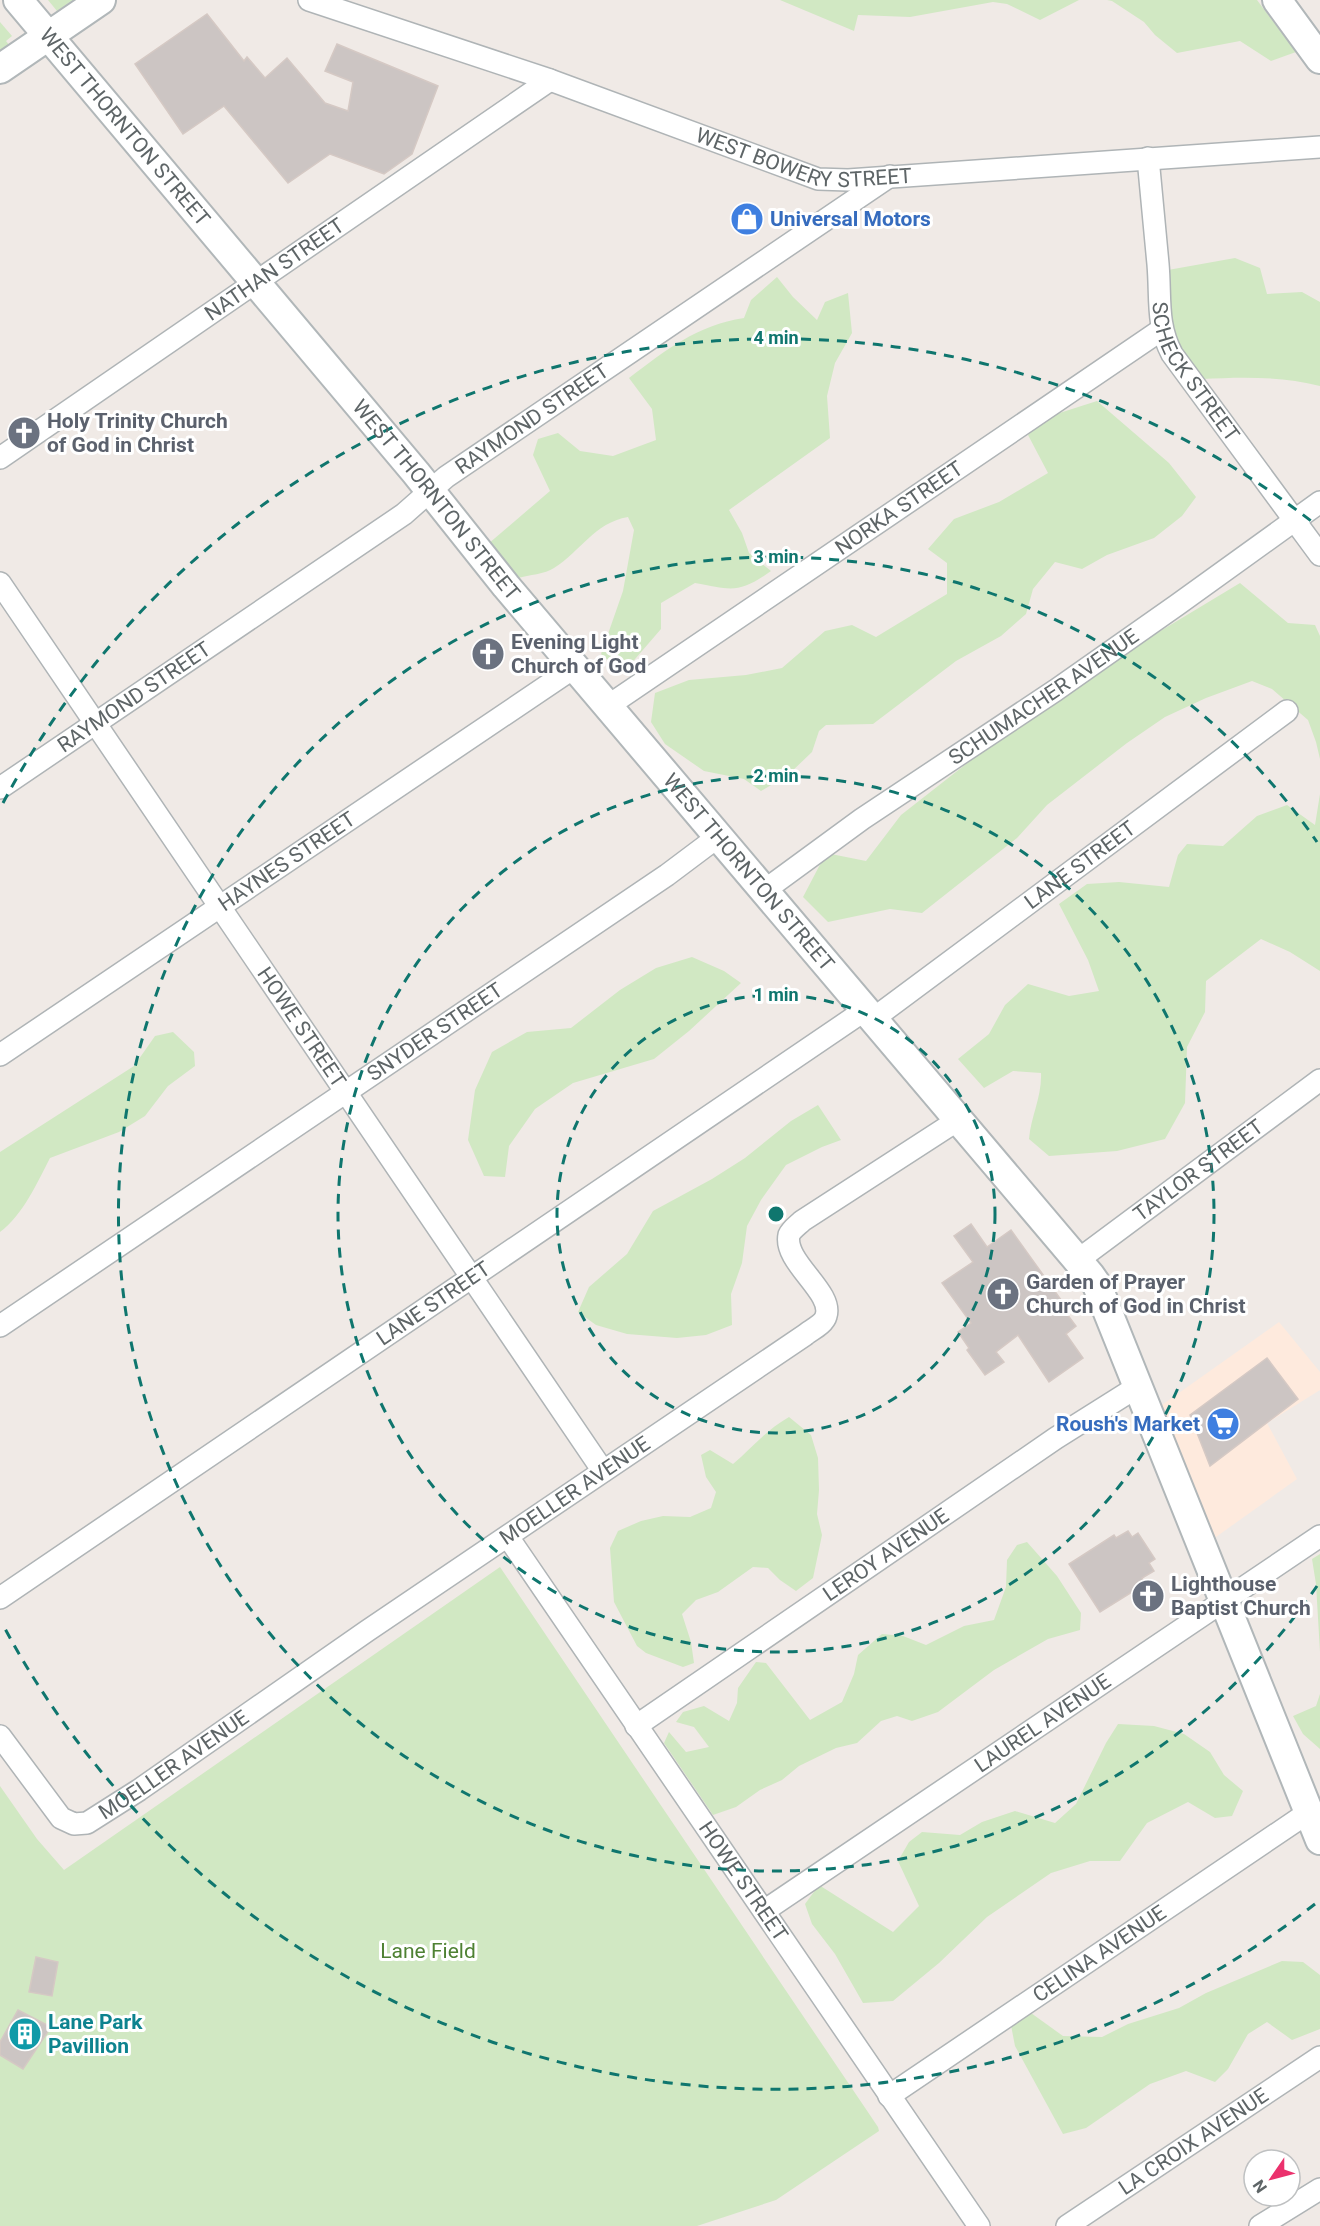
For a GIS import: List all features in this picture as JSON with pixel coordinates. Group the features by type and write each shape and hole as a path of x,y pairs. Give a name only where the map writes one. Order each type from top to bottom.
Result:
{"main road":[{"name":"WEST THORNTON STREET","path":"18,0 256,282 499,578 1097,1285 1320,1840"},
{"path":"0,69 101,0"},
{"path":"1285,10 1320,59"}],"street":[{"name":"WEST BOWERY STREET","path":"309,0 550,80 818,178 848,180 1320,147"},
{"name":"NATHAN STREET","path":"0,458 193,328 256,282 550,80"},
{"name":"SCHECK STREET","path":"1148,158 1158,265 1161,330 1172,354 1320,555"},
{"name":"RAYMOND STREET","path":"0,788 404,514 455,471 890,176"},
{"name":"NORKA STREET","path":"608,706 1161,330"},
{"name":"SCHUMACHER AVENUE","path":"765,890 862,819 1056,690 1320,502"},
{"name":"HOWE STREET","path":"0,583 603,1471"},
{"name":"HAYNES STREET","path":"0,1055 575,667"},
{"name":"LANE STREET","path":"0,1598 472,1278 869,1015 1287,711"},
{"name":"SNYDER STREET","path":"0,1326 668,875 718,836"},
{"name":"TAYLOR STREET","path":"1078,1260 1320,1080"},
{"name":"MOELLER AVENUE","path":"0,1736 61,1818 74,1824 87,1823 139,1790 823,1321 827,1309 821,1295 794,1256 790,1246 789,1235 793,1229 801,1221 958,1120"},
{"name":"LEROY AVENUE","path":"636,1726 1056,1438 1137,1387"},
{"name":"LAUREL AVENUE","path":"764,1911 1320,1536"},
{"name":"HOWE STREET","path":"508,1537 979,2226"},
{"name":"CELINA AVENUE","path":"889,2096 1309,1812"},
{"name":"LA CROIX AVENUE","path":"1067,2226 1320,2057"},
{"path":"1260,2226 1320,2189"}],"shaded area":[{"path":"1279,1322 1320,1372 1320,1390 1267,1423 1297,1479 1209,1542 1152,1412"}],"green space":[{"path":"48,0 73,0 57,11"},
{"path":"780,0 1079,0 1040,20 1007,4 993,2 910,17 858,15 854,31"},
{"path":"1107,0 1257,0 1296,52 1271,61 1240,41 1177,53 1155,35 1144,22"},
{"path":"0,22 12,36 6,41 10,46 0,54"},
{"path":"1235,258 1260,268 1267,294 1302,292 1320,302 1320,386 1276,379 1202,379 1174,343 1168,270"},
{"path":"777,277 793,297 817,320 825,302 848,293 852,333 835,363 827,396 830,438 729,510 742,533 749,553 771,571 743,587 727,588 695,583 661,603 661,629 623,673 601,654 623,591 634,530 628,517 616,520 597,531 554,568 518,578 488,544 550,491 533,455 538,439 558,433 580,451 613,456 656,440 652,409 629,378 683,340 711,326 744,318 751,300"},
{"path":"1097,401 1169,463 1196,497 1182,516 1154,538 1107,555 1082,569 1055,562 1033,589 1026,614 1001,636 956,661 873,724 826,725 819,731 812,752 788,775 761,791 744,779 704,771 665,744 651,722 655,693 689,680 746,675 782,668 825,631 852,625 876,637 947,594 947,563 928,549 954,519 999,502 1048,473 1028,435 1047,417"},
{"path":"1240,583 1288,623 1315,625 1320,636 1320,759 1308,720 1272,689 1252,681 1206,698 1165,717 1127,743 1047,805 1017,838 922,913 890,909 828,922 803,897 826,853 866,861 901,815 1007,732 1119,656"},
{"path":"1320,794 1320,971 1290,952 1261,939 1206,981 1205,1012 1187,1047 1185,1103 1165,1139 1117,1151 1049,1156 1029,1139 1040,1090 1041,1073 1013,1071 984,1088 958,1059 989,1034 1005,1005 1028,984 1069,996 1099,991 1088,960 1059,904 1087,884 1119,882 1169,887 1178,855 1187,844 1223,846 1257,816 1287,805 1315,825"},
{"path":"692,957 724,971 741,983 689,1031 654,1059 573,1083 535,1109 509,1146 505,1177 484,1176 468,1140 475,1090 492,1052 527,1032 571,1028 620,990 656,968"},
{"path":"173,1032 194,1052 195,1066 168,1086 145,1116 119,1132 50,1158 35,1188 16,1217 0,1232 0,1152 134,1066 155,1036"},
{"path":"818,1105 841,1140 786,1165 761,1200 747,1226 742,1263 731,1294 732,1325 706,1335 677,1338 627,1334 596,1325 578,1312 589,1287 627,1254 653,1211 745,1158 791,1121"},
{"path":"789,1417 811,1435 818,1458 817,1514 822,1535 813,1578 796,1591 768,1568 753,1567 718,1592 696,1600 682,1614 691,1642 694,1663 683,1667 646,1653 637,1646 614,1602 610,1548 618,1531 641,1521 663,1516 690,1517 711,1508 716,1492 706,1477 701,1455 710,1450 733,1464 766,1433"},
{"path":"1027,1542 1057,1576 1081,1613 1080,1630 1048,1639 994,1670 938,1712 912,1721 897,1716 881,1721 857,1743 836,1748 799,1766 782,1780 760,1790 736,1807 713,1815 664,1743 669,1732 686,1752 709,1747 694,1727 676,1722 683,1712 704,1706 729,1721 737,1703 738,1688 756,1662 766,1663 810,1720 842,1702 854,1674 858,1655 882,1634 903,1636 926,1645 964,1626 994,1620 1006,1587 1007,1560 1017,1545"},
{"path":"1320,1554 1320,1652 1316,1584 1312,1559"},
{"name":"Lane Field","path":"500,1567 879,2131 776,2200 697,2226 0,2226 0,1786 37,1839 64,1870"},
{"path":"1320,1694 1320,1749 1303,1734 1293,1716 1316,1706"},
{"path":"1118,1724 1154,1726 1184,1734 1210,1752 1224,1775 1243,1791 1232,1816 1215,1818 1188,1802 1147,1823 1120,1861 1090,1861 1051,1873 987,1917 939,1963 893,2001 863,2003 835,1954 812,1924 805,1904 819,1885 893,1932 919,1906 898,1861 909,1842 922,1832 960,1835 982,1822 1015,1811 1055,1823 1076,1804"},
{"path":"1282,1961 1303,1962 1320,1975 1320,2029 1292,2040 1267,2022 1248,2034 1228,2069 1215,2082 1186,2071 1150,2084 1086,2128 1063,2134 1015,2046 1010,2020 1031,2013 1063,2036 1102,2037 1128,2024 1179,2008 1206,1993"}],"building":[{"path":"207,14 244,61 247,57 265,78 287,58 325,103 348,111 353,82 325,71 337,44 438,86 412,154 384,174 330,154 288,183 224,106 183,134 135,64"},
{"name":"Garden of Prayer Church of God in Christ","path":"971,1224 987,1247 1011,1230 1064,1304 1061,1306 1076,1326 1066,1334 1083,1358 1049,1382 1018,1335 996,1352 1004,1362 985,1375 967,1350 969,1348 958,1332 971,1323 942,1283 973,1262 954,1236"},
{"path":"1267,1358 1298,1399 1210,1466 1190,1415"},
{"path":"1128,1531 1132,1537 1138,1533 1155,1559 1149,1563 1154,1571 1142,1578 1145,1584 1100,1612 1069,1564 1114,1535 1116,1538"},
{"name":"Lane Park Pavillion","path":"36,1957 58,1962 52,1996 29,1992"},
{"name":"Lane Park Pavillion","path":"18,2010 51,2027 23,2069 0,2055 0,2042"}],"place":[{"name":"Universal Motors","path":"747,219"},
{"name":"Holy Trinity Church of God in Christ","path":"24,433"},
{"name":"Evening Light Church of God","path":"488,654"},
{"name":"Garden of Prayer Church of God in Christ","path":"1003,1294"},
{"name":"Roush's Market","path":"1223,1424"},
{"name":"Lighthouse Baptist Church","path":"1148,1596"},
{"name":"Lane Park Pavillion","path":"25,2034"}]}
